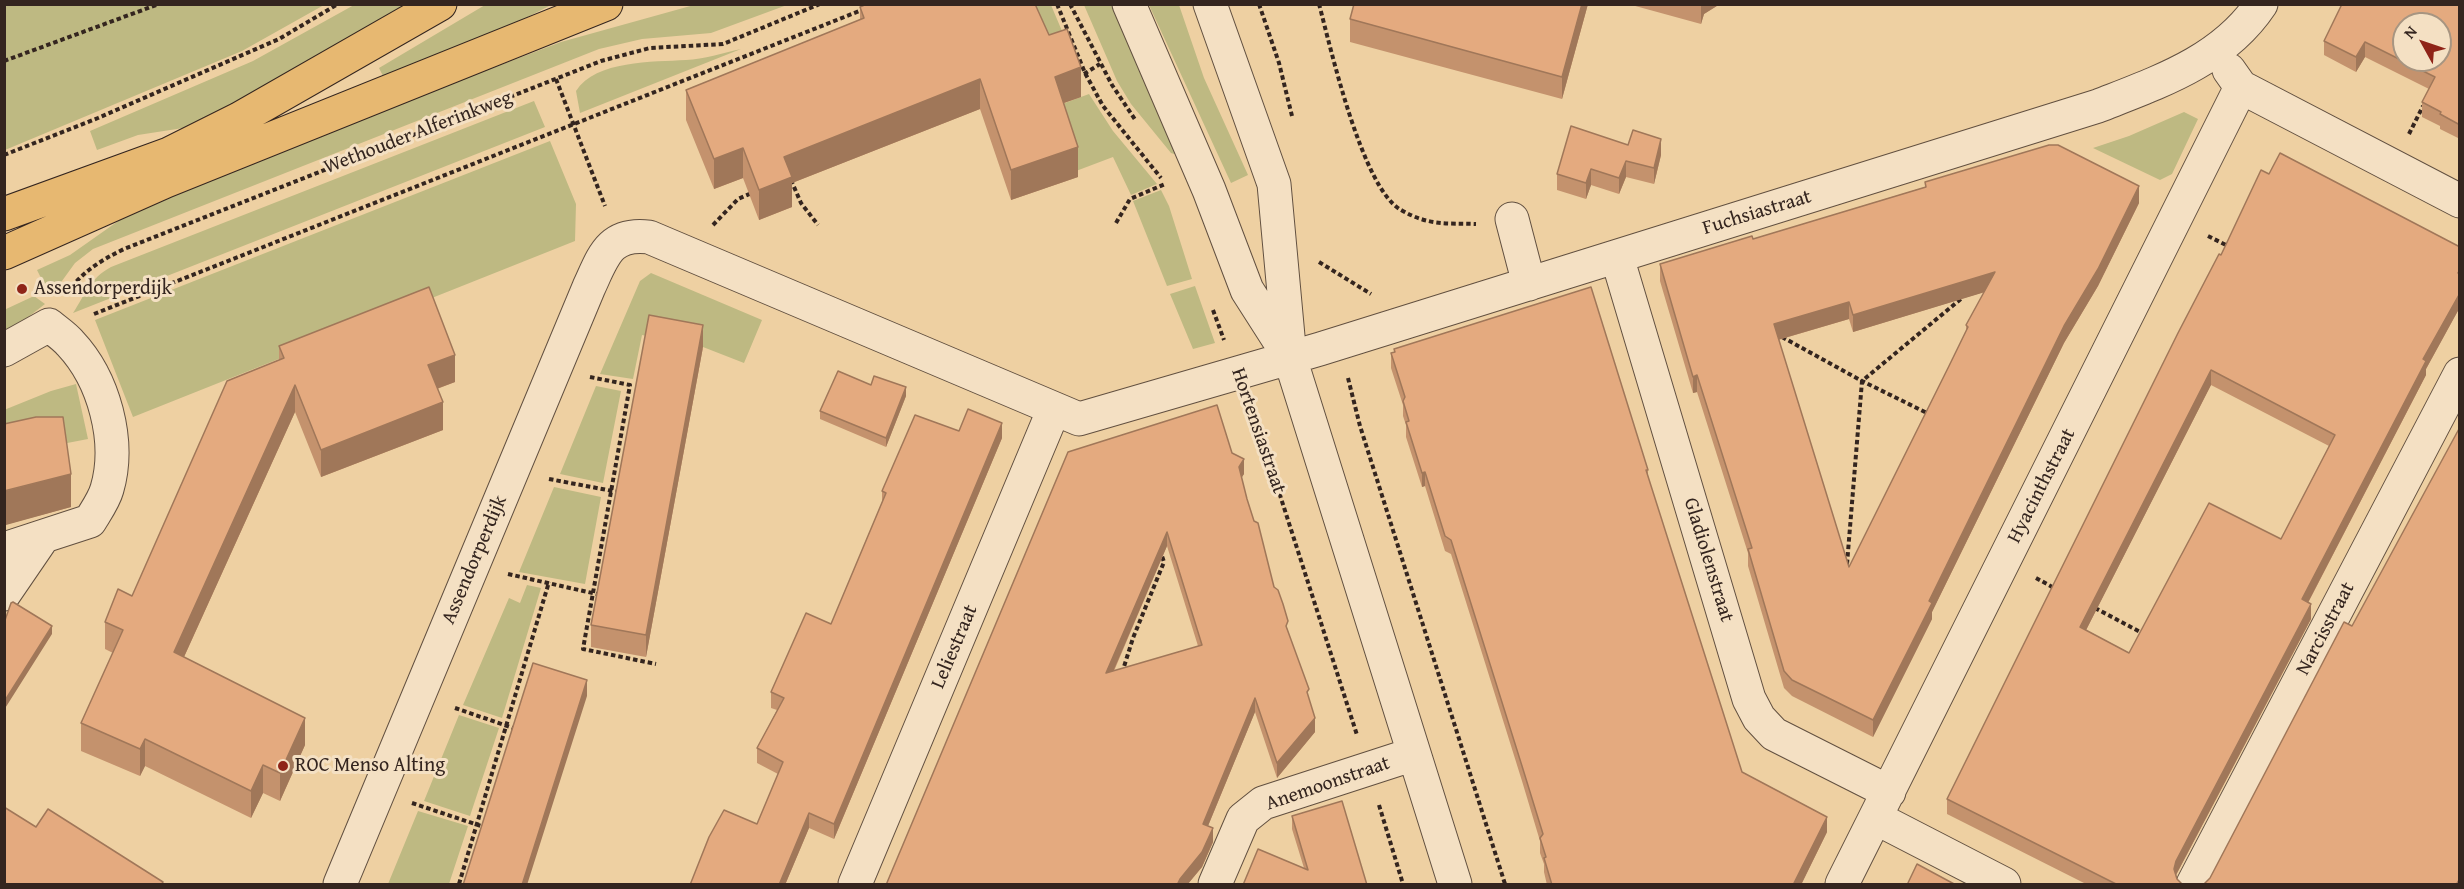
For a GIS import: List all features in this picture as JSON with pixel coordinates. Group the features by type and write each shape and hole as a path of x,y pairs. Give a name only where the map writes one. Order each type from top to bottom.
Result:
{"main road":[{"path":"4,214 179,149 239,120 440,4"},
{"path":"4,253 166,181 606,4"}],"street":[{"path":"1129,4 1209,190 1247,290 1290,358"},
{"path":"1210,4 1274,183 1290,358 1455,885"},
{"path":"2261,4 2249,23 2216,51 2241,87 2460,201"},
{"name":"Fuchsiastraat","path":"1290,358 2098,106 2173,77 2216,51"},
{"name":"Hyacinthstraat","path":"1842,885 2241,87"},
{"path":"1512,219 1529,284"},
{"path":"618,240 632,235 649,237 1079,419 1290,358"},
{"name":"Assendorperdijk","path":"340,885 606,251 618,240"},
{"name":"Gladiolenstraat","path":"1617,257 1746,687 1759,718 1774,734 2004,885"},
{"path":"4,350 49,325 69,342 97,384 108,420 112,454 107,490 90,521 4,549"},
{"name":"Narcisstraat","path":"2193,885 2460,374"},
{"name":"Leliestraat","path":"855,885 1054,409"},
{"path":"4,594 43,537"},
{"name":"Anemoonstraat","path":"1215,885 1243,819 1263,803 1414,754"}],"path":[{"path":"4,61 159,4"},
{"path":"4,155 98,118 279,39 338,4"},
{"name":"Wethouder Alferinkweg","path":"49,325 79,277 94,264 124,249 601,61 650,48 723,44 820,4"},
{"path":"1057,4 1085,73 1115,124 1167,187 1130,199 1116,223"},
{"path":"1319,4 1355,136 1382,190 1399,209 1443,225 1491,225 1512,219"},
{"path":"49,325 103,311 866,9"},
{"path":"1078,77 1100,64"},
{"path":"556,79 618,240"},
{"path":"2392,166 2428,96"},
{"path":"780,182 790,177 801,204 818,225"},
{"path":"687,253 738,199 759,190"},
{"path":"2177,215 2232,248"},
{"path":"1318,261 1413,319"},
{"path":"1846,569 1862,381 1968,293"},
{"name":"Hortensiastraat","path":"1209,300 1221,333 1240,373 1403,885"},
{"path":"1776,334 1862,381 1934,416"},
{"path":"1338,343 1360,426 1505,885"},
{"path":"555,370 630,385 583,650 656,664"},
{"path":"629,389 635,390"},
{"path":"513,471 622,492"},
{"path":"1120,681 1133,638 1164,561 1160,551"},
{"path":"2004,562 2065,593"},
{"path":"472,567 603,595"},
{"path":"459,885 549,582"},
{"path":"2086,604 2147,635"},
{"path":"419,696 519,730"},
{"path":"378,793 488,829"}],"shaded area":[{"path":"4,5 324,5 242,51 5,150"},
{"path":"354,5 409,5 196,126 138,135 97,150 90,131 253,61"},
{"path":"485,5 551,5 458,53 385,80 379,68"},
{"path":"694,5 787,5 711,33 642,39 599,49 93,249 75,263 54,292 44,284 37,270 70,255 141,205 282,148 561,42"},
{"path":"1019,5 1051,5 1073,57 1041,68"},
{"path":"1084,5 1115,5 1176,152 1174,154 1131,104 1117,81"},
{"path":"1149,5 1179,5 1204,78 1248,175 1231,183"},
{"path":"741,49 580,113 576,91 597,73 626,65 693,59"},
{"path":"1089,94 1113,131 1157,184 1131,195 1113,157 1076,171 1054,107"},
{"path":"534,101 545,127 73,313 93,282 111,267"},
{"path":"2184,112 2198,119 2172,174 2160,180 2093,148 2129,136"},
{"path":"550,141 576,204 575,241 133,417 95,320"},
{"path":"1161,190 1169,206 1192,279 1167,286 1133,201"},
{"path":"651,273 762,320 744,363 703,347 642,335 633,379 600,374 640,281"},
{"path":"1195,286 1215,343 1193,349 1170,294"},
{"path":"34,296 45,304 5,335 4,310"},
{"path":"76,384 88,439 62,444 5,428 4,410 51,391"},
{"path":"596,386 621,391 603,483 560,474"},
{"path":"554,487 601,497 585,584 519,572"},
{"path":"527,585 541,588 502,718 463,705 509,598 520,603"},
{"path":"459,715 499,728 470,816 424,801"},
{"path":"418,811 468,826 449,884 388,884"}],"building":[{"path":"867,4 1035,4 1049,35 1067,29 1081,67 1055,77 1078,147 1011,170 980,79 784,157 792,177 759,190 743,148 714,159 686,90 864,18 860,7"},
{"path":"1354,4 1582,4 1562,77 1350,19"},
{"path":"2342,4 2460,4 2460,125 2422,102 2435,77 2425,72 2452,72 2452,12 2392,12 2392,56 2365,42 2356,57 2324,41"},
{"path":"1571,126 1628,145 1633,130 1661,139 1654,168 1626,161 1619,178 1591,169 1586,183 1557,174"},
{"path":"2049,145 2058,145 2139,186 2098,269 2064,326 1929,601 1932,603 1873,720 1792,680 1784,671 1748,549 1752,548 1697,375 1693,377 1660,264 1752,236 1753,239 1926,187 1925,182","holes":["1995,272 1966,325 1968,327 1849,567 1774,324 1849,302 1853,315"]},
{"path":"2280,153 2460,247 2458,273 2460,274 2460,293 2423,359 2426,361 2302,599 2311,604 2176,861 2174,869 2177,879 2183,885 2118,885 1947,799 2178,333 2219,254 2221,255 2261,170 2269,174","holes":["2211,370 2335,435 2281,539 2209,503 2129,653 2080,627"]},
{"path":"429,287 455,355 428,365 443,402 321,450 295,385 174,652 305,718 280,773 263,765 251,791 145,739 140,749 81,723 123,630 105,622 118,589 132,596 227,381 284,358 279,346"},
{"path":"1591,287 1648,470 1646,470 1742,772 1827,817 1793,885 1552,885 1540,838 1543,834 1451,540 1445,536 1425,472 1422,473 1406,422 1409,421 1403,401 1405,397 1391,353 1395,352 1394,349"},
{"path":"649,315 703,325 646,635 591,625"},
{"path":"838,371 871,385 874,376 906,387 886,438 820,411"},
{"path":"1217,405 1232,453 1244,459 1239,467 1247,499 1254,521 1258,523 1274,587 1278,590 1283,604 1288,621 1286,626 1309,689 1307,692 1315,718 1277,763 1255,698 1203,824 1213,828 1202,852 1177,885 886,885 1068,452","holes":["1167,532 1202,645 1106,673"]},
{"path":"968,409 1002,423 834,824 809,813 779,885 690,885 709,837 724,810 757,824 783,762 757,748 784,698 771,692 806,613 831,624 886,493 882,491 915,415 959,431"},
{"path":"36,417 63,417 71,474 4,491 4,424"},
{"path":"2460,427 2460,878 2456,885 2203,885 2210,878 2344,622 2352,626"},
{"path":"13,602 52,626 4,702 4,623"},
{"path":"533,663 587,680 522,885 463,885"},
{"path":"1342,801 1367,885 1243,885 1258,849 1308,870 1292,816"},
{"path":"4,807 36,827 48,809 163,882 161,885 4,885"},
{"path":"1917,864 1956,885 1907,885"}],"place":[{"name":"Assendorperdijk","path":"22,289"},
{"name":"ROC Menso Alting","path":"283,766"}]}
